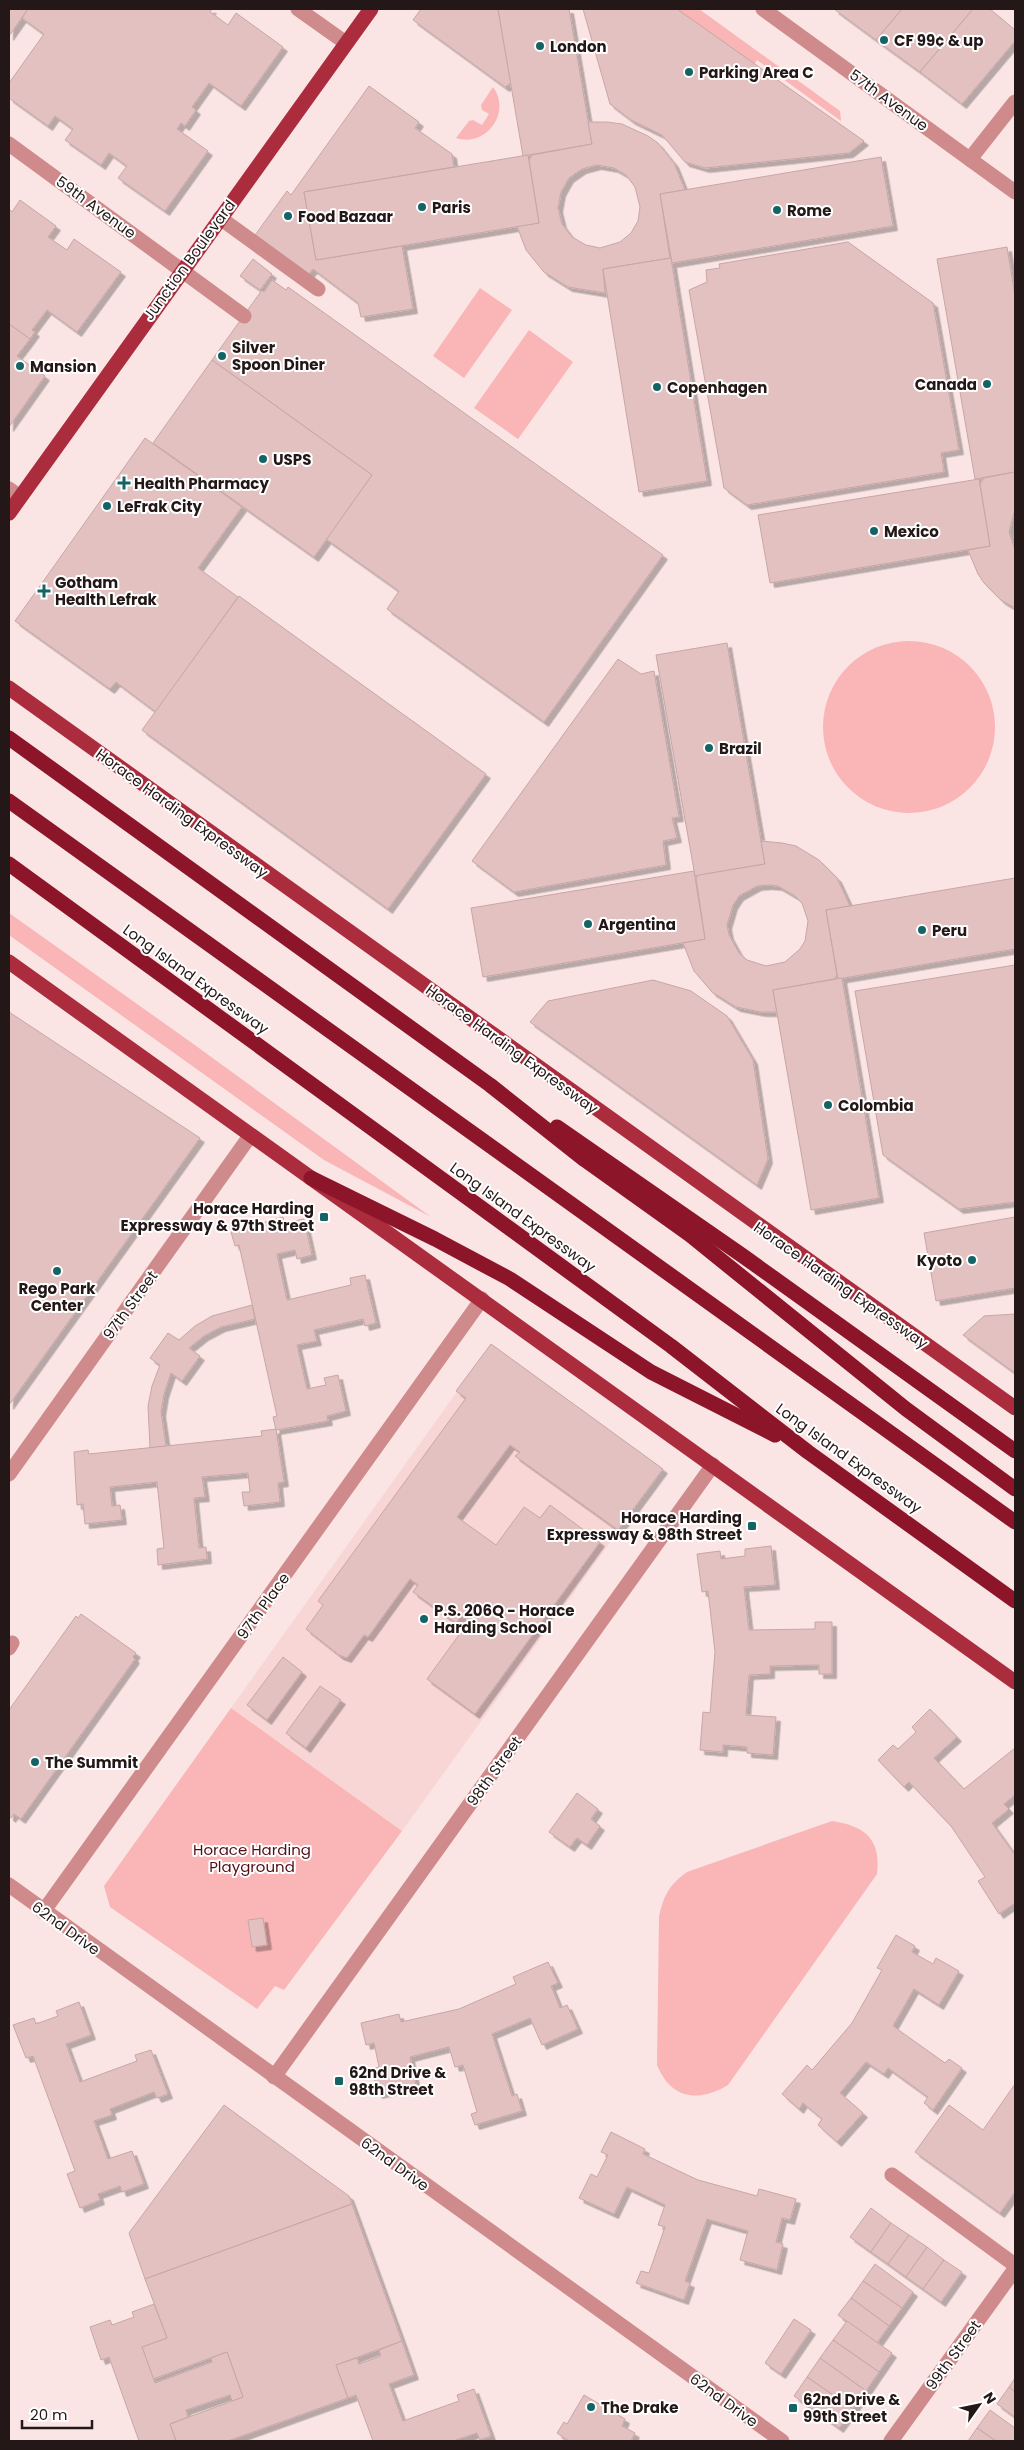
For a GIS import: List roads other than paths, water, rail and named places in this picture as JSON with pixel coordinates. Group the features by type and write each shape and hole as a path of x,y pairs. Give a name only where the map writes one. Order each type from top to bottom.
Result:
{"highway":[{"path":"9,738 490,1085 585,1160 697,1241 906,1409 1015,1490"},
{"path":"9,801 1015,1522"},
{"name":"Long Island Expressway","path":"9,864 671,1346 808,1452 1015,1601"},
{"path":"490,1085 591,1149 1015,1451"},
{"path":"311,1178 435,1239 510,1279 651,1372 808,1452"}],"main road":[{"name":"Junction Boulevard","path":"9,513 14,493 182,270 371,9"},
{"name":"Horace Harding Expressway","path":"9,688 1015,1408"},
{"path":"9,962 1015,1682"}],"street":[{"path":"298,9 346,43"},
{"name":"57th Avenue","path":"763,9 1015,192"},
{"path":"970,159 1015,102"},
{"name":"59th Avenue","path":"9,144 244,316"},
{"path":"220,218 318,289"},
{"name":"97th Street","path":"9,1474 250,1136"},
{"name":"97th Place","path":"44,1912 482,1299"},
{"name":"98th Street","path":"274,2078 713,1465"},
{"name":"62nd Drive","path":"9,1886 782,2441"},
{"path":"892,2175 1015,2265"},
{"name":"99th Street","path":"891,2441 1015,2269"}],"place":[{"name":"CF 99¢ & up","path":"884,40"},
{"name":"London","path":"540,46"},
{"name":"Parking Area C","path":"689,72"},
{"name":"Paris","path":"422,207"},
{"name":"Rome","path":"777,210"},
{"name":"Food Bazaar","path":"288,216"},
{"name":"Silver Spoon Diner","path":"222,356"},
{"name":"Mansion","path":"20,366"},
{"name":"Canada","path":"987,384"},
{"name":"Copenhagen","path":"657,387"},
{"name":"USPS","path":"263,459"},
{"name":"Health Pharmacy","path":"124,483"},
{"name":"LeFrak City","path":"107,506"},
{"name":"Mexico","path":"874,531"},
{"name":"Gotham Health Lefrak","path":"44,591"},
{"name":"Brazil","path":"709,748"},
{"name":"Argentina","path":"588,924"},
{"name":"Peru","path":"922,930"},
{"name":"Colombia","path":"828,1105"},
{"name":"Horace Harding Expressway & 97th Street","path":"324,1217"},
{"name":"Kyoto","path":"972,1260"},
{"name":"Rego Park Center","path":"57,1271"},
{"name":"Horace Harding Expressway & 98th Street","path":"752,1526"},
{"name":"P.S. 206Q - Horace Harding School","path":"424,1619"},
{"name":"The Summit","path":"35,1762"},
{"name":"62nd Drive & 98th Street","path":"339,2081"},
{"name":"The Drake","path":"591,2407"},
{"name":"62nd Drive & 99th Street","path":"793,2408"}],"park label":[{"name":"Horace Harding Playground","path":"252,1858"}]}
